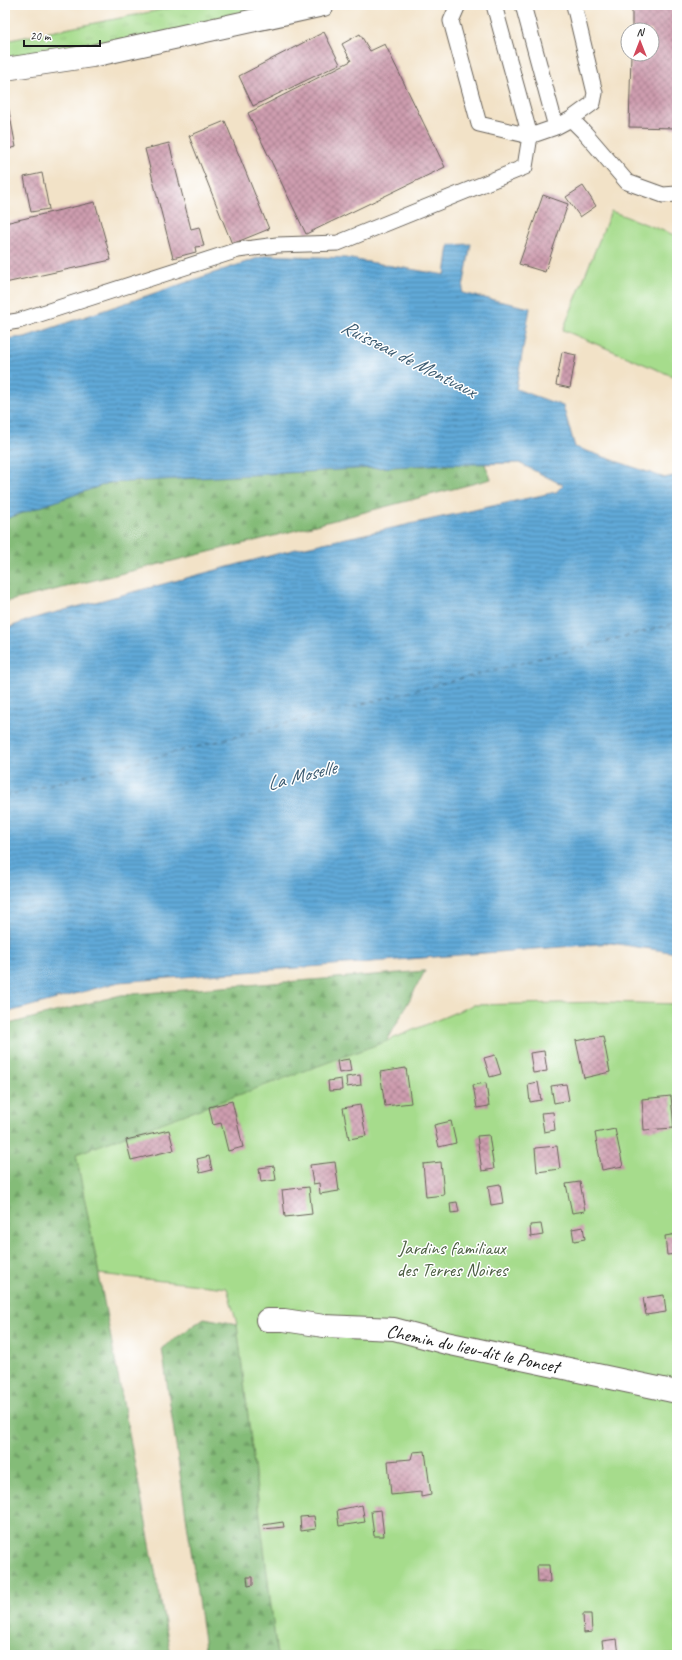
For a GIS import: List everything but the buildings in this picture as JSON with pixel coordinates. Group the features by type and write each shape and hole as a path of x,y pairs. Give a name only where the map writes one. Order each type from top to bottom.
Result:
{"street":[{"path":"5,69 92,56 323,5"},
{"name":"Chemin du lieu-dit le Poncet","path":"267,1320 284,1320 324,1326 394,1329 446,1343 677,1392"}],"lane":[{"path":"458,5 450,21 479,124 530,136 556,128 593,103 595,93 574,5"},
{"path":"5,323 18,321 238,250 277,245 338,243 525,167 530,136 494,5"},
{"path":"523,5 556,128"},
{"path":"571,119 627,182 663,196 677,194"}],"green space":[{"path":"185,5 324,5 5,69 5,41"},
{"path":"611,211 677,236 677,378 563,330"},
{"path":"5,457 482,457 491,479 262,539 5,602"},
{"path":"425,971 385,1045 76,1154 171,1655 5,1655 5,1025 121,995"},
{"name":"Jardins familiaux des Terres Noires","path":"603,1002 677,1004 677,1655 277,1655 237,1324 227,1288 99,1274 76,1154 387,1041 473,1005"},
{"path":"204,1318 237,1324 277,1655 206,1655 162,1348"}],"water":[{"path":"471,244 462,293 530,308 516,389 563,406 575,447 665,478 677,475 677,953 611,943 119,982 5,1013 5,629 31,619 292,550 556,492 563,485 519,463 427,465 109,483 5,519 5,339 25,337 267,255 345,258 445,275 449,245"}],"ferry route":[{"path":"5,796 677,623"}],"water label":[{"name":"Ruisseau de Montvaux","path":"409,358"},
{"name":"La Moselle","path":"301,775"}]}
